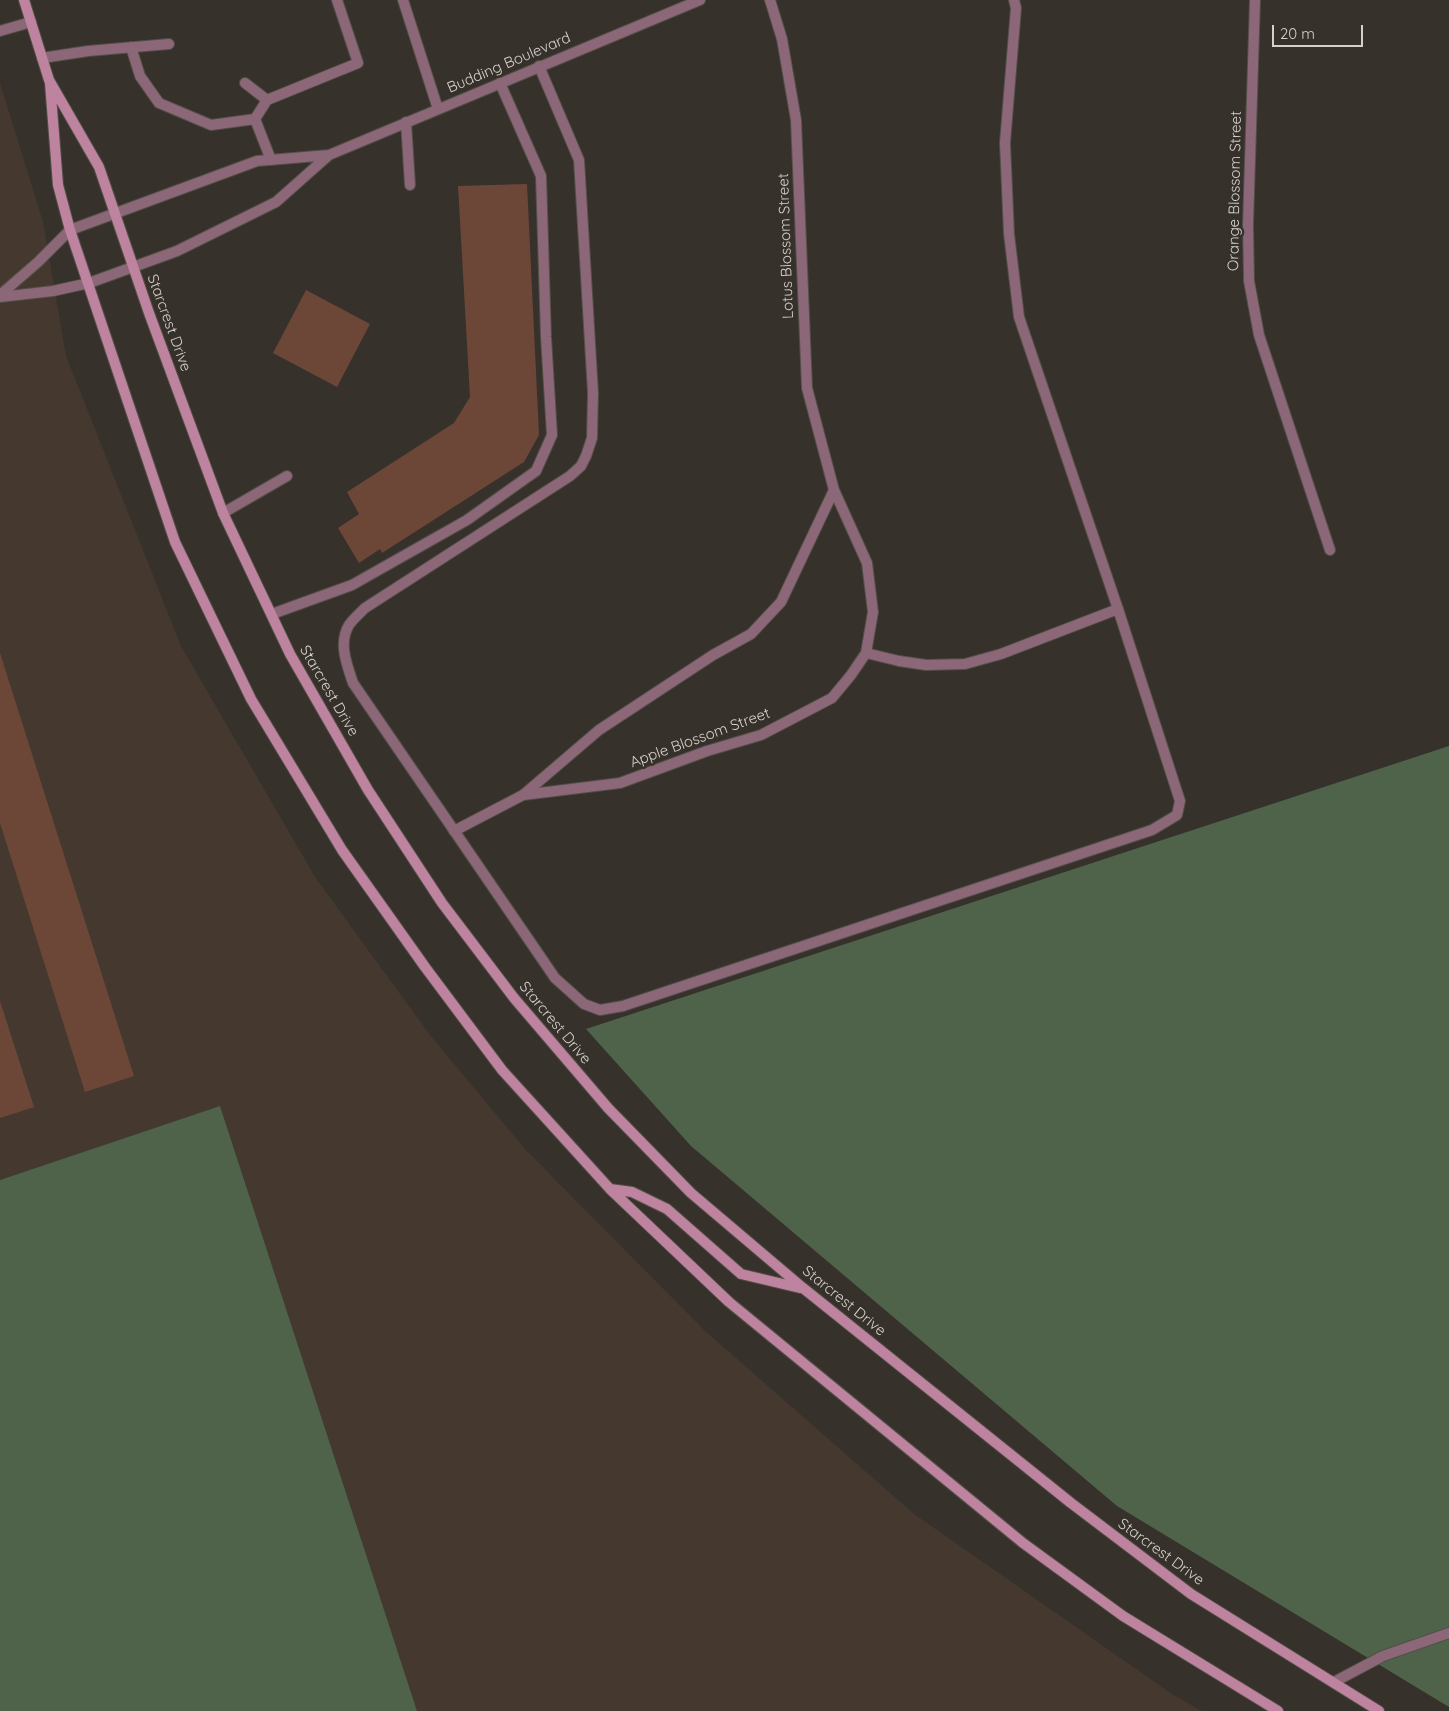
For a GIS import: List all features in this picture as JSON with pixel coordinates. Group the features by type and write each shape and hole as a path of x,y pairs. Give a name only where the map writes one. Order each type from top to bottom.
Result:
{"main road":[{"name":"Starcrest Drive","path":"24,0 49,80 99,167 148,313 223,513 290,654 368,790 442,903 514,998 608,1108 692,1193 803,1288 1071,1503 1191,1594 1379,1711"},
{"name":"Starcrest Drive","path":"49,80 58,185 70,230 175,542 251,699 342,850 425,967 502,1070 610,1189 729,1302 1023,1543 1123,1616 1278,1711"},
{"path":"610,1189 632,1192 667,1209 741,1274 803,1288"}],"street":[{"path":"131,47 140,76 159,103 211,125 255,119 267,100 358,63 337,0"},
{"path":"403,0 438,109"},
{"name":"Budding Boulevard","path":"70,230 256,161 329,155 700,0"},
{"name":"Lotus Blossom Street","path":"770,0 782,39 796,120 806,388 834,490 867,563 873,612 866,653"},
{"path":"539,66 579,160 593,393 592,438 586,456 581,466 570,476 366,608 349,626 343,641 346,663 353,683 555,978 584,1004 600,1010 623,1006 1152,830 1177,815 1180,801 1118,609 1019,317 1009,234 1005,143 1016,8 1014,0"},
{"name":"Orange Blossom Street","path":"1255,0 1248,225 1249,281 1260,335 1330,550"},
{"path":"0,31 31,22"},
{"path":"42,58 88,51 169,44"},
{"path":"244,83 267,100"},
{"path":"272,614 352,585 467,520 536,471 552,435 546,337 541,176 500,83"},
{"path":"255,119 271,160"},
{"path":"406,122 410,186"},
{"name":"Budding Boulevard","path":"0,296 53,291 89,283 177,252 276,202 329,155"},
{"path":"0,296 70,230"},
{"path":"223,513 287,476"},
{"name":"Apple Blossom Street","path":"454,831 523,795 599,730 713,655 751,634 782,602 834,490"},
{"path":"866,653 926,665 965,664 1001,654 1118,609"},
{"name":"Apple Blossom Street","path":"523,795 620,782 707,751 761,735 832,698 866,653"},
{"path":"1334,1682 1383,1656 1449,1633"}],"shaded area":[{"path":"0,83 43,222 66,356 181,646 315,877 430,1035 525,1149 704,1330 914,1514 1172,1694 1202,1711 417,1711 220,1106 0,1180"}],"green space":[{"path":"1449,746 1449,1707 1117,1506 691,1146 586,1029"},
{"path":"220,1106 417,1711 0,1711 0,1180"}],"building":[{"path":"527,184 539,435 524,462 382,553 380,549 359,563 338,528 359,514 347,492 454,423 470,397 458,186"},
{"path":"306,290 370,324 337,387 273,353"},
{"path":"0,653 134,1076 85,1092 0,823"},
{"path":"0,1001 34,1107 0,1118"}]}
